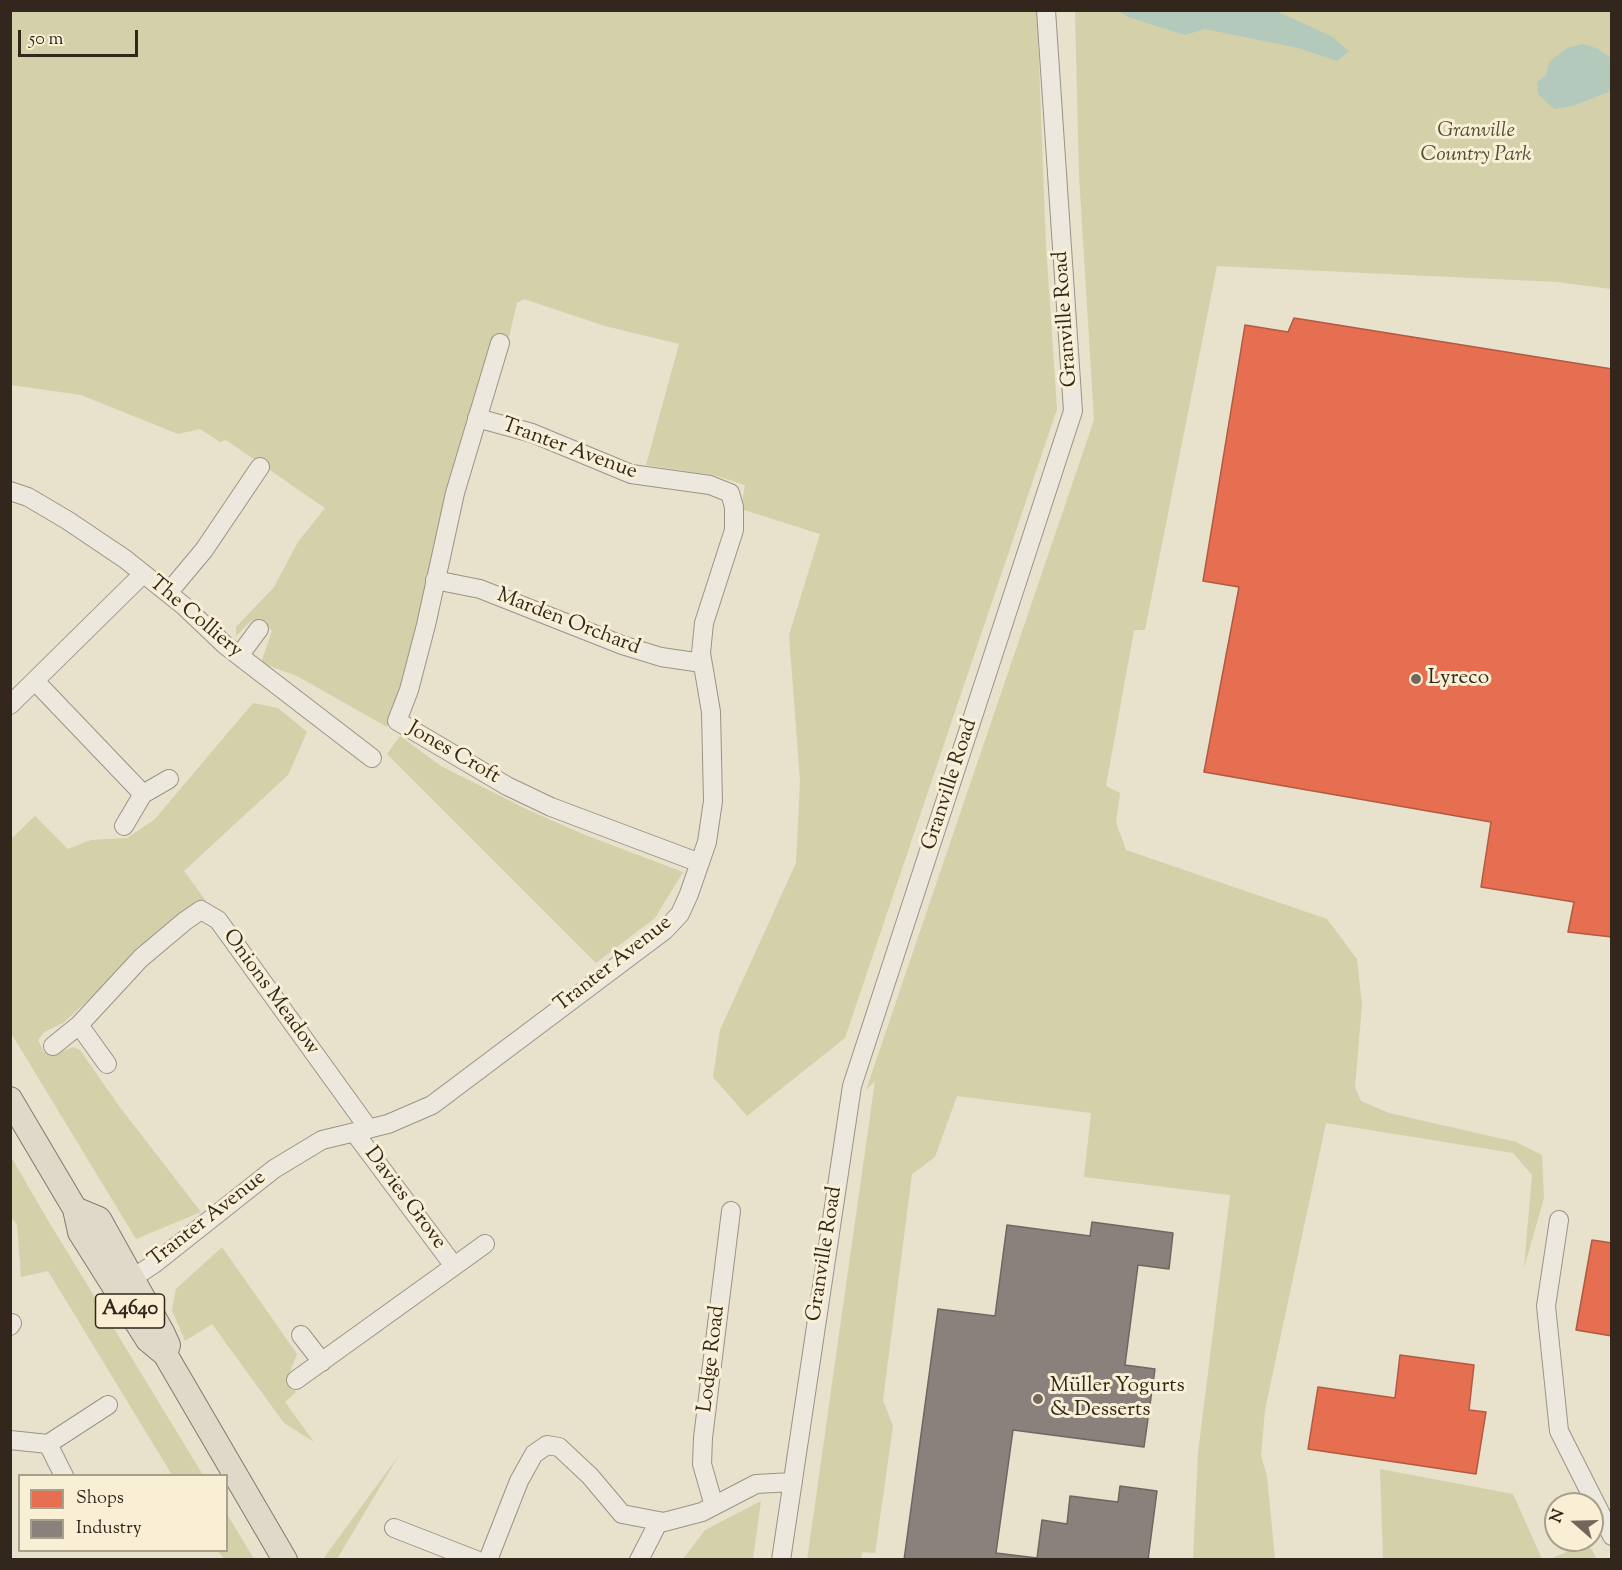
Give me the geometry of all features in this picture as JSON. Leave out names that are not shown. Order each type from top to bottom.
[{"type":"main road","points":[[10,1099],[75,1209],[99,1219],[124,1283]]},
{"type":"main road","name":"A4640","points":[[124,1283],[148,1340],[165,1354],[285,1560]]},
{"type":"street","name":"Granville Road","points":[[781,1560],[852,1086],[1073,411],[1046,10]]},
{"type":"street","name":"Jones Croft","points":[[500,343],[455,494],[409,690],[397,721],[507,786],[551,807],[700,863]]},
{"type":"street","name":"Tranter Avenue","points":[[124,1283],[274,1169],[322,1140],[388,1124],[432,1106],[665,930],[680,914],[707,842],[713,801],[711,712],[702,663],[704,623],[734,530],[734,507],[730,493],[711,485],[631,474],[532,433],[477,418]]},
{"type":"street","points":[[168,593],[204,550],[260,468]]},
{"type":"street","name":"The Colliery","points":[[10,491],[28,497],[67,520],[143,574],[239,656],[372,758]]},
{"type":"street","points":[[10,705],[143,574]]},
{"type":"street","name":"Marden Orchard","points":[[435,580],[480,589],[622,645],[660,657],[702,663]]},
{"type":"street","points":[[239,656],[259,630]]},
{"type":"street","points":[[36,681],[143,795]]},
{"type":"street","points":[[124,826],[143,795],[169,779]]},
{"type":"street","name":"Onions Meadow","points":[[53,1046],[79,1024],[141,958],[201,910],[218,920],[361,1131]]},
{"type":"street","points":[[79,1024],[107,1064]]},
{"type":"street","name":"Davies Grove","points":[[361,1131],[454,1266]]},
{"type":"street","name":"Lodge Road","points":[[714,1506],[702,1464],[703,1438],[731,1211]]},
{"type":"street","points":[[1559,1220],[1545,1306],[1558,1431],[1611,1536]]},
{"type":"street","name":"Davies Grove","points":[[296,1380],[485,1244]]},
{"type":"street","points":[[301,1335],[322,1362]]},
{"type":"street","points":[[10,1440],[48,1444],[108,1405]]},
{"type":"street","points":[[48,1444],[63,1474]]},
{"type":"street","points":[[488,1560],[519,1480],[534,1454],[547,1445],[559,1448],[590,1476],[622,1514],[664,1522],[714,1506],[756,1484],[793,1482]]},
{"type":"street","points":[[639,1560],[659,1521]]},
{"type":"street","points":[[394,1528],[476,1560]]},
{"type":"green space","points":[[10,11],[1037,11],[1046,246],[1057,409],[845,1038],[747,1116],[713,1077],[720,1030],[796,863],[800,780],[789,635],[820,534],[741,509],[745,485],[717,476],[646,465],[679,344],[605,326],[524,299],[517,303],[507,345],[411,665],[387,727],[297,676],[261,663],[272,631],[264,621],[252,620],[236,636],[236,627],[274,587],[298,542],[325,508],[226,440],[220,442],[200,429],[178,434],[81,395],[11,385]]},
{"type":"green space","name":"Granville Country Park","points":[[1075,11],[1611,11],[1611,289],[1557,282],[1217,266],[1145,630],[1134,630],[1106,786],[1120,793],[1116,822],[1126,850],[1327,919],[1357,959],[1362,1005],[1355,1087],[1361,1101],[1389,1113],[1516,1142],[1542,1155],[1544,1198],[1524,1268],[1532,1175],[1513,1153],[1326,1123],[1265,1410],[1261,1456],[1267,1476],[1275,1559],[1193,1559],[1198,1453],[1230,1195],[1084,1177],[1091,1113],[957,1096],[935,1157],[912,1174],[883,1400],[893,1426],[875,1553],[862,1552],[861,1559],[807,1560],[875,1081],[866,1090],[1094,420],[1079,175]]},
{"type":"green space","points":[[253,703],[278,708],[307,732],[288,775],[184,871],[206,901],[164,931],[63,1023],[44,1032],[38,1040],[44,1052],[53,1055],[73,1047],[80,1050],[119,1106],[201,1212],[136,1239],[11,1033],[11,839],[35,816],[68,849],[91,840],[127,838],[154,820]]},
{"type":"green space","points":[[400,736],[441,766],[526,809],[585,835],[683,872],[655,918],[596,963],[387,754]]},
{"type":"green space","points":[[10,1155],[202,1474],[171,1474],[48,1271],[21,1277],[17,1225],[11,1217]]},
{"type":"green space","points":[[222,1247],[297,1354],[287,1379],[296,1392],[285,1402],[314,1442],[284,1423],[212,1324],[185,1341],[172,1310],[176,1289]]},
{"type":"green space","points":[[399,1455],[337,1559],[323,1559]]},
{"type":"green space","points":[[1380,1469],[1513,1494],[1542,1559],[1383,1559]]},
{"type":"green space","points":[[761,1501],[753,1559],[683,1559],[705,1530]]},
{"type":"green space","points":[[228,1516],[254,1559],[224,1559],[219,1552],[228,1552]]},
{"type":"green space","points":[[1567,1552],[1593,1552],[1597,1559],[1550,1559]]},
{"type":"shaded area","points":[[1118,11],[1276,11],[1331,36],[1349,51],[1337,61],[1298,48],[1205,29],[1185,35],[1128,17]]},
{"type":"shaded area","points":[[1583,44],[1598,49],[1611,58],[1611,91],[1572,106],[1554,109],[1538,94],[1537,82],[1546,75],[1549,62],[1567,48]]},
{"type":"building: Shops","name":"Lyreco","points":[[1294,318],[1612,369],[1612,937],[1568,932],[1574,902],[1481,887],[1491,822],[1204,772],[1239,587],[1203,581],[1245,325],[1288,332]]},
{"type":"building: Shops","points":[[1592,1240],[1612,1243],[1612,1336],[1576,1330]]},
{"type":"building: Shops","points":[[1400,1355],[1474,1365],[1469,1410],[1486,1412],[1476,1474],[1308,1449],[1318,1387],[1395,1398]]},
{"type":"building: Industry","name":"Müller Yogurts & Desserts","points":[[1092,1222],[1173,1233],[1169,1269],[1138,1265],[1125,1365],[1155,1369],[1144,1447],[1013,1430],[996,1553],[1037,1558],[1042,1520],[1067,1524],[1070,1496],[1118,1502],[1120,1486],[1157,1491],[1148,1560],[904,1560],[938,1309],[995,1316],[1007,1225],[1090,1236]]},
{"type":"place","name":"Lyreco","points":[[1416,679]]},
{"type":"place","name":"Müller Yogurts & Desserts","points":[[1038,1399]]}]
